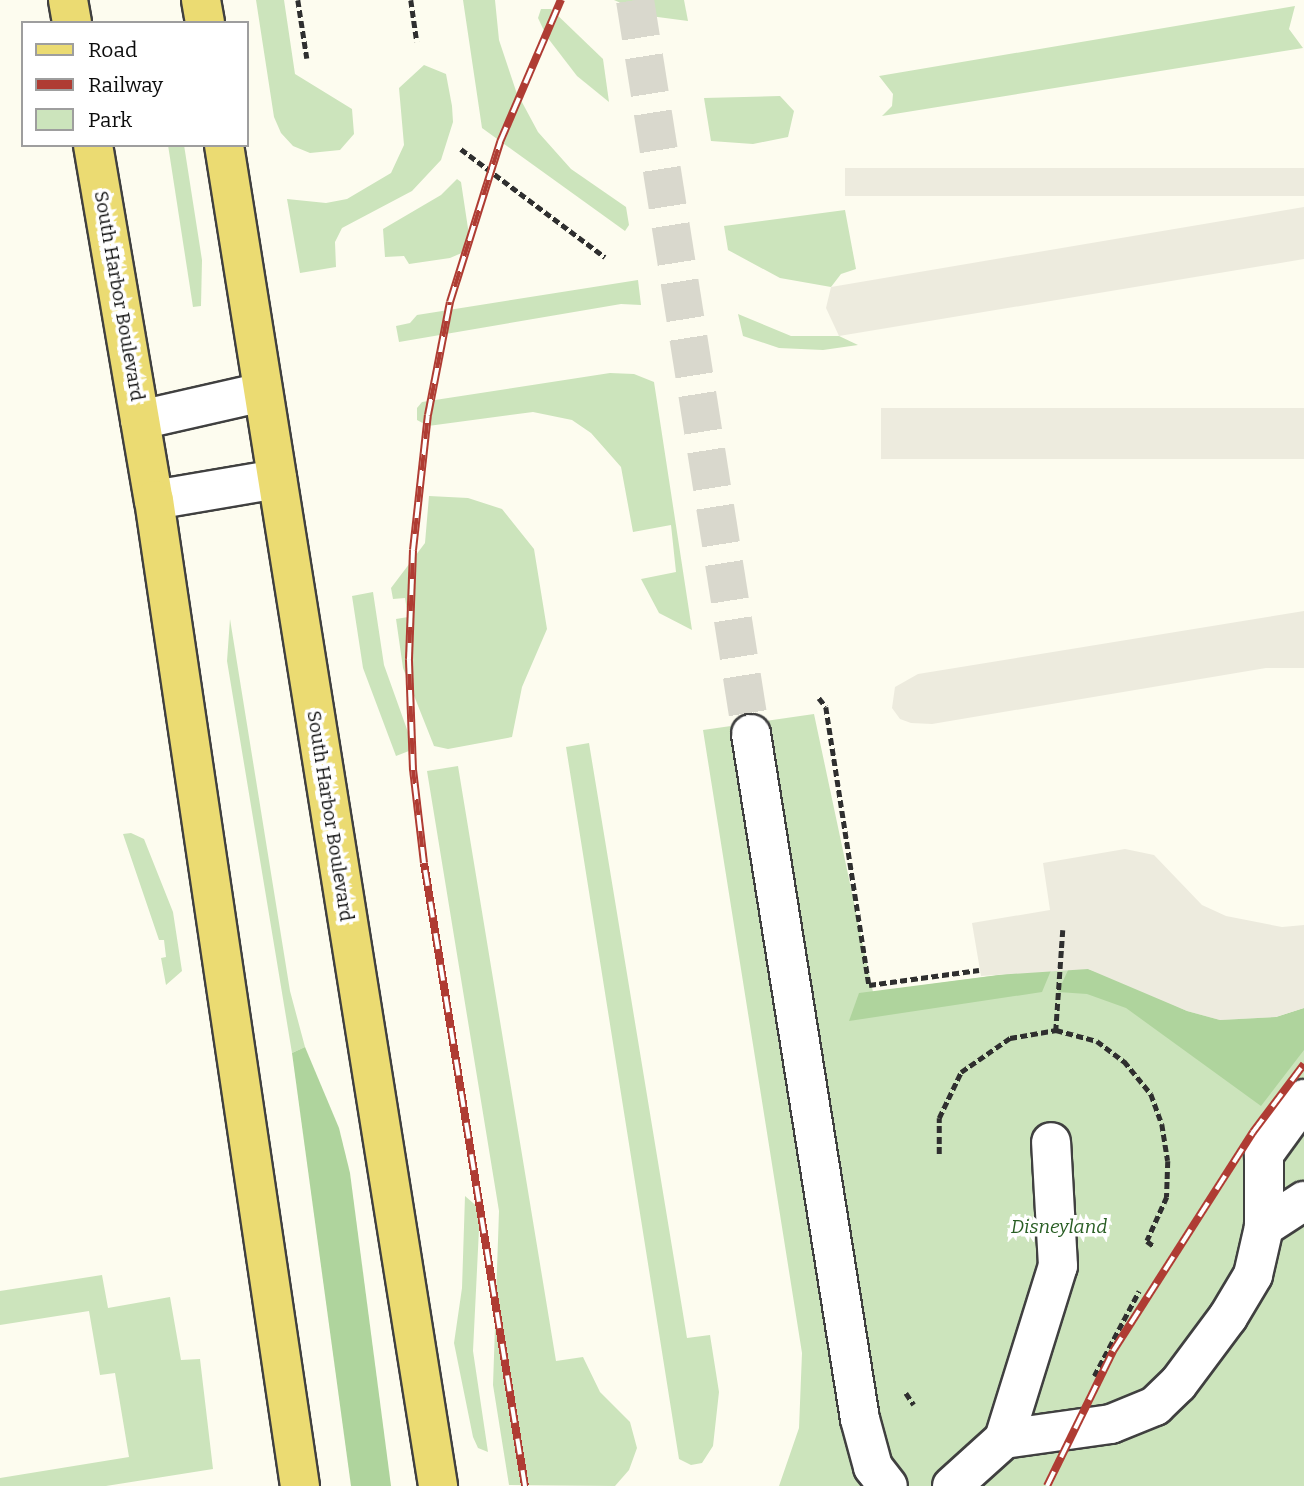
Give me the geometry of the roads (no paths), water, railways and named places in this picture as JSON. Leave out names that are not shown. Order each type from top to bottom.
[{"type":"main road","points":[[68,0],[72,21]]},
{"type":"main road","points":[[201,0],[205,21]]},
{"type":"main road","name":"South Harbor Boulevard","points":[[93,147],[154,500],[300,1486]]},
{"type":"main road","name":"South Harbor Boulevard","points":[[224,147],[439,1484]]},
{"type":"lane","points":[[140,420],[263,393]]},
{"type":"lane","points":[[154,500],[277,479]]},
{"type":"lane","points":[[751,734],[860,1419],[873,1467],[888,1486]]},
{"type":"lane","points":[[1004,1439],[1111,1424],[1154,1406],[1178,1384],[1228,1317],[1253,1275],[1264,1227],[1264,1154],[1304,1099]]},
{"type":"lane","points":[[952,1486],[1004,1439],[1058,1266],[1051,1142]]},
{"type":"lane","points":[[1264,1227],[1304,1201]]},
{"type":"tunnel","points":[[635,0],[751,734]]},
{"type":"railway","points":[[525,1486],[424,863],[413,770],[409,659],[413,550],[428,415],[450,302],[500,142],[561,0]]},
{"type":"railway","points":[[1047,1486],[1113,1351],[1253,1132],[1304,1064]]},
{"type":"park label","name":"Disneyland","points":[[1059,1227]]}]
